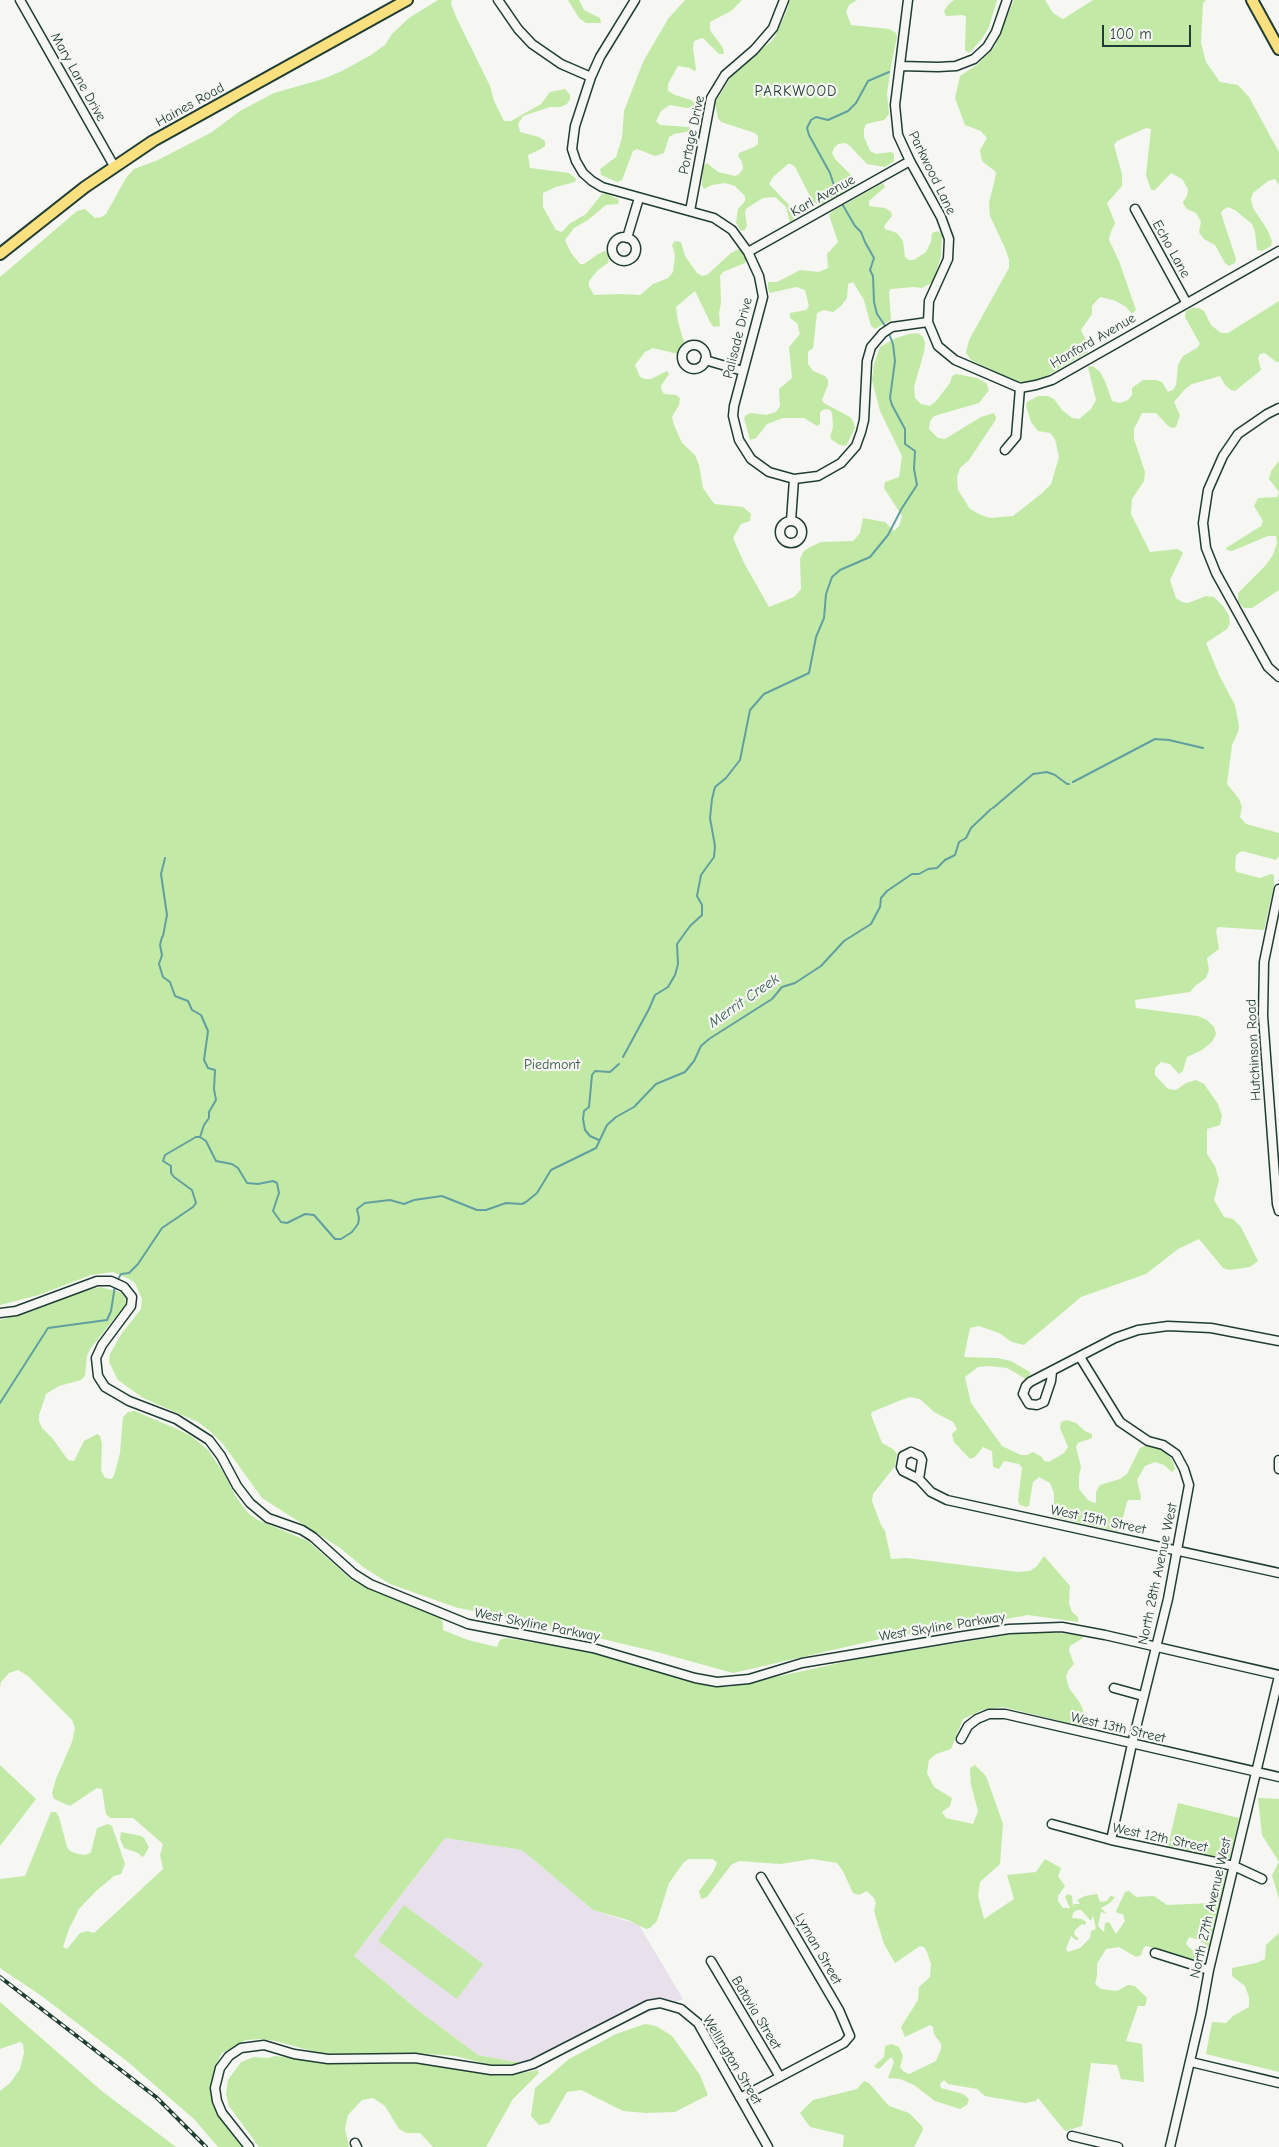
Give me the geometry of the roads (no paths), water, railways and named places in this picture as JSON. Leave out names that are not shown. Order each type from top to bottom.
[{"type":"main road","name":"Haines Road","points":[[0,254],[114,166],[153,141],[407,0]]},
{"type":"main road","points":[[1252,0],[1279,48]]},
{"type":"street","name":"Mary Lane Drive","points":[[20,0],[114,166]]},
{"type":"street","points":[[498,0],[518,29],[539,50],[561,64],[591,77]]},
{"type":"street","name":"Palisade Drive","points":[[635,0],[600,57],[591,77],[575,126],[572,149],[576,161],[583,172],[597,184],[639,198],[690,211],[725,224],[738,236],[748,252],[759,276],[763,298],[733,416],[739,440],[750,459],[778,476],[794,479],[818,476],[841,463],[856,446],[864,420],[866,361],[876,340],[892,328],[928,322]]},
{"type":"street","name":"Portage Drive","points":[[690,211],[711,98],[725,75],[754,50],[773,28],[784,0]]},
{"type":"street","name":"Parkwood Lane","points":[[908,0],[895,106],[898,135],[941,218],[949,239],[948,259],[929,301],[928,322]]},
{"type":"street","points":[[900,66],[956,66],[974,58],[987,47],[996,32],[1007,0]]},
{"type":"street","name":"Karl Avenue","points":[[748,252],[910,161]]},
{"type":"street","points":[[627,238],[639,198]]},
{"type":"street","name":"Echo Lane","points":[[1135,209],[1186,302]]},
{"type":"street","name":"Hanford Avenue","points":[[1020,388],[1052,380],[1279,250]]},
{"type":"street","points":[[928,322],[938,346],[955,360],[1020,388],[1016,437],[1005,450]]},
{"type":"street","points":[[706,360],[743,371]]},
{"type":"street","points":[[1279,408],[1238,434],[1222,456],[1208,490],[1204,523],[1206,548],[1216,574],[1268,667],[1279,677]]},
{"type":"street","points":[[791,521],[794,479]]},
{"type":"street","name":"Hutchinson Road","points":[[1279,889],[1264,962],[1263,1016],[1276,1150],[1277,1204],[1279,1212]]},
{"type":"street","name":"West Skyline Parkway","points":[[0,1313],[16,1311],[90,1282],[111,1281],[122,1285],[130,1293],[131,1306],[102,1345],[96,1358],[98,1376],[105,1387],[129,1401],[176,1419],[209,1440],[221,1456],[237,1486],[250,1502],[268,1518],[302,1530],[313,1537],[354,1574],[370,1584],[468,1624],[593,1648],[695,1678],[718,1682],[749,1680],[802,1663],[1009,1629],[1062,1627],[1156,1646],[1279,1676]]},
{"type":"street","points":[[1052,1372],[1052,1381],[1044,1402],[1037,1405],[1029,1404],[1023,1394],[1026,1386],[1114,1338],[1138,1330],[1168,1326],[1211,1328],[1279,1341]]},
{"type":"street","name":"North 28th Avenue West","points":[[1080,1357],[1120,1422],[1148,1441],[1164,1445],[1176,1454],[1184,1469],[1189,1485],[1178,1550],[1111,1840]]},
{"type":"street","points":[[1279,1460],[1279,1469]]},
{"type":"street","name":"West 15th Street","points":[[919,1479],[931,1492],[946,1500],[1279,1573]]},
{"type":"street","name":"North 27th Avenue West","points":[[1170,2147],[1191,2062],[1209,1970],[1279,1676]]},
{"type":"street","points":[[1114,1688],[1143,1696]]},
{"type":"street","name":"West 13th Street","points":[[961,1739],[972,1722],[983,1716],[1005,1714],[1279,1777]]},
{"type":"street","name":"West 12th Street","points":[[1052,1824],[1111,1840],[1234,1866],[1262,1879]]},
{"type":"street","name":"Lyman Street","points":[[762,1877],[839,2010],[850,2036],[844,2043],[780,2078]]},
{"type":"street","points":[[1154,1953],[1209,1970]]},
{"type":"street","name":"Batavia Street","points":[[711,1961],[780,2078]]},
{"type":"street","name":"Wellington Street","points":[[249,2147],[222,2113],[217,2101],[215,2088],[220,2068],[229,2056],[241,2048],[264,2045],[317,2058],[339,2060],[384,2057],[415,2058],[491,2070],[512,2070],[534,2064],[648,2005],[660,2003],[681,2009],[698,2024],[768,2147]]},
{"type":"street","points":[[1191,2062],[1279,2083]]},
{"type":"street","points":[[740,2098],[780,2078]]},
{"type":"street","points":[[1072,2136],[1118,2147]]},
{"type":"waterway","points":[[838,198],[830,173],[807,128],[811,120],[816,117],[828,120],[848,111],[856,103],[868,81],[889,72]]},
{"type":"waterway","points":[[841,202],[855,226],[861,232],[874,258],[870,270],[873,276],[874,302],[877,314],[886,327]]},
{"type":"waterway","points":[[623,1057],[655,995],[668,987],[675,975],[678,964],[677,944],[690,926],[702,915],[702,905],[697,896],[701,875],[714,857],[715,846],[710,818],[712,799],[715,787],[726,778],[740,760],[750,710],[764,694],[809,673],[816,637],[824,618],[826,594],[832,577],[840,570],[870,557],[888,535],[917,485],[914,469],[915,451],[905,444],[905,429],[890,398],[895,361],[893,344],[888,331]]},
{"type":"waterway","name":"Merrit Creek","points":[[1073,782],[1155,739],[1169,740],[1203,748]]},
{"type":"waterway","name":"Merrit Creek","points":[[993,808],[1033,774],[1047,772],[1069,784]]},
{"type":"waterway","name":"Merrit Creek","points":[[117,1281],[121,1274],[129,1273],[138,1264],[162,1228],[196,1203],[192,1190],[174,1177],[171,1173],[171,1166],[163,1161],[165,1155],[196,1137],[206,1141],[216,1161],[232,1164],[238,1168],[247,1183],[258,1184],[273,1181],[277,1183],[279,1193],[273,1211],[281,1222],[287,1223],[305,1214],[314,1215],[335,1239],[341,1239],[352,1232],[358,1224],[357,1209],[365,1203],[390,1200],[404,1204],[414,1200],[442,1196],[477,1210],[486,1210],[506,1203],[522,1204],[526,1202],[537,1193],[551,1170],[596,1148],[607,1125],[616,1117],[634,1107],[656,1084],[685,1072],[694,1061],[701,1046],[709,1039],[772,999],[782,987],[795,983],[821,966],[844,941],[871,924],[880,907],[881,898],[887,891],[912,874],[919,874],[928,869],[937,868],[945,860],[955,855],[959,842],[966,838],[971,828],[991,809]]},
{"type":"waterway","points":[[163,936],[167,915],[161,874],[165,858]]},
{"type":"waterway","points":[[162,937],[160,945],[162,955],[159,964],[163,977],[170,982],[175,996],[188,1001],[192,1010],[201,1015],[208,1031],[204,1060],[208,1068],[215,1070],[214,1089],[216,1100],[209,1112],[209,1118],[204,1125],[200,1137]]},
{"type":"waterway","points":[[599,1140],[590,1136],[585,1130],[583,1119],[584,1111],[589,1107],[592,1075],[595,1071],[610,1072],[619,1064]]},
{"type":"waterway","name":"Merrit Creek","points":[[0,1403],[48,1328],[107,1320],[111,1311],[115,1286]]},
{"type":"railway","points":[[0,1977],[156,2097],[206,2147]]},
{"type":"district","name":"PARKWOOD","points":[[796,92]]},
{"type":"park label","name":"Piedmont","points":[[552,1065]]}]
